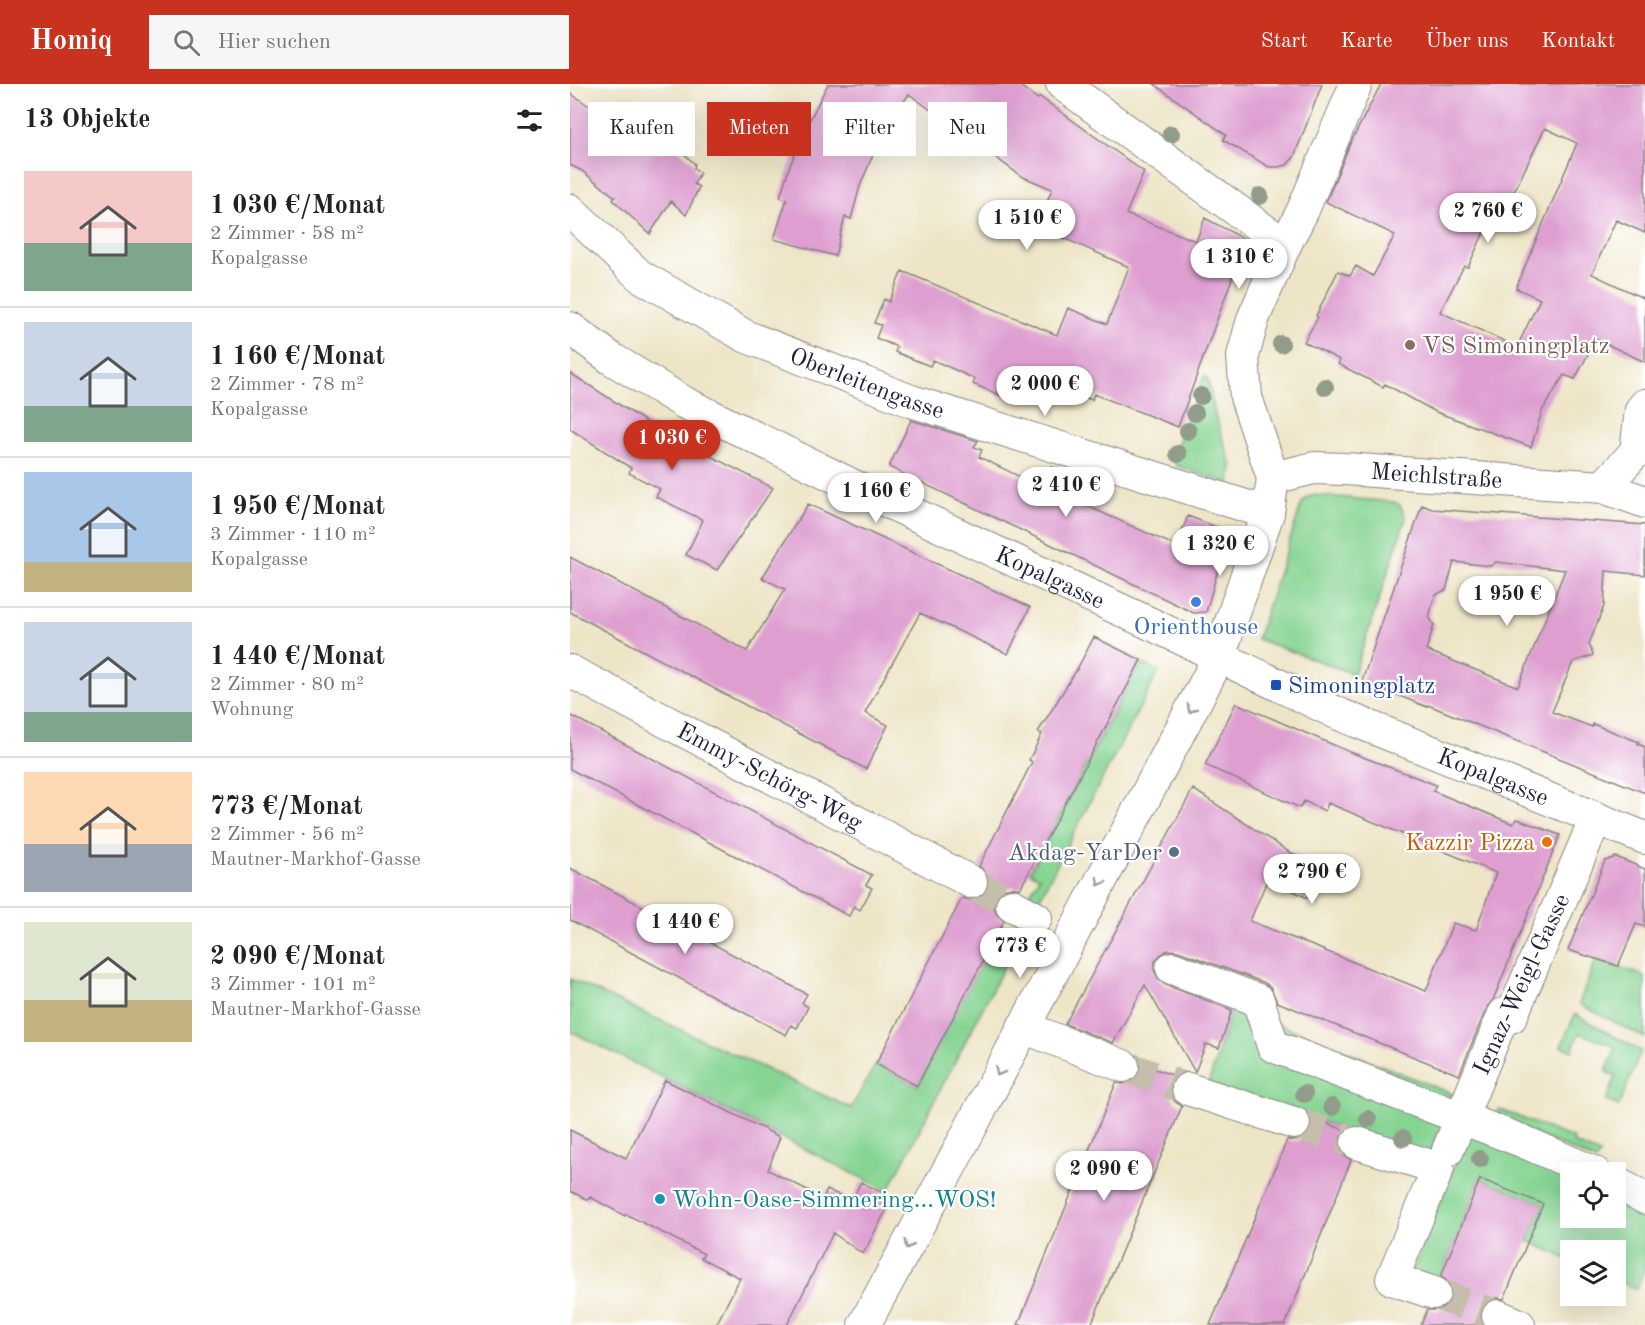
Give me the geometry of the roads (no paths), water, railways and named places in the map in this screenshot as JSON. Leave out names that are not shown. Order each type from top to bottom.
[{"type":"street","points":[[1062,84],[1285,244]]},
{"type":"street","points":[[864,1325],[1219,657],[1268,513],[1272,478],[1246,397],[1243,356],[1253,319],[1285,244],[1303,210],[1356,84]]},
{"type":"street","name":"Oberleitengasse","points":[[570,210],[640,276],[747,337],[911,401],[1268,513]]},
{"type":"street","name":"Kopalgasse","points":[[570,328],[612,359],[685,403],[858,488],[1341,715],[1645,838]]},
{"type":"street","points":[[1642,458],[1641,411],[1645,405]]},
{"type":"street","name":"Meichlstraße","points":[[1603,487],[1642,458]]},
{"type":"street","name":"Meichlstraße","points":[[1272,478],[1314,468],[1603,487],[1645,502]]},
{"type":"street","name":"Emmy-Schörg-Weg","points":[[570,671],[971,882]]},
{"type":"street","name":"Ignaz-Weigl-Gasse","points":[[1434,1293],[1392,1279],[1504,1014],[1511,1017],[1596,818]]},
{"type":"street","points":[[1172,968],[1258,1000],[1274,1046],[1574,1162]]},
{"type":"street","points":[[1023,1027],[1123,1066]]},
{"type":"street","points":[[1188,1089],[1294,1123]]},
{"type":"street","points":[[1357,1143],[1443,1159]]},
{"type":"street","points":[[1626,1188],[1645,1198]]},
{"type":"tunnel","points":[[971,882],[1012,905]]},
{"type":"tunnel","points":[[1123,1066],[1188,1089]]},
{"type":"tunnel","points":[[1294,1123],[1357,1143]]},
{"type":"tunnel","points":[[1434,1293],[1498,1316]]},
{"type":"place","name":"VS Simoningplatz","points":[[1410,345]]},
{"type":"place","name":"Orienthouse","points":[[1196,602]]},
{"type":"place","name":"Simoningplatz","points":[[1276,685]]},
{"type":"place","name":"Kazzir Pizza","points":[[1547,842]]},
{"type":"place","name":"Akdag-YarDer","points":[[1174,852]]},
{"type":"place","name":"Wohn-Oase-Simmering...WOS!","points":[[660,1199]]}]
